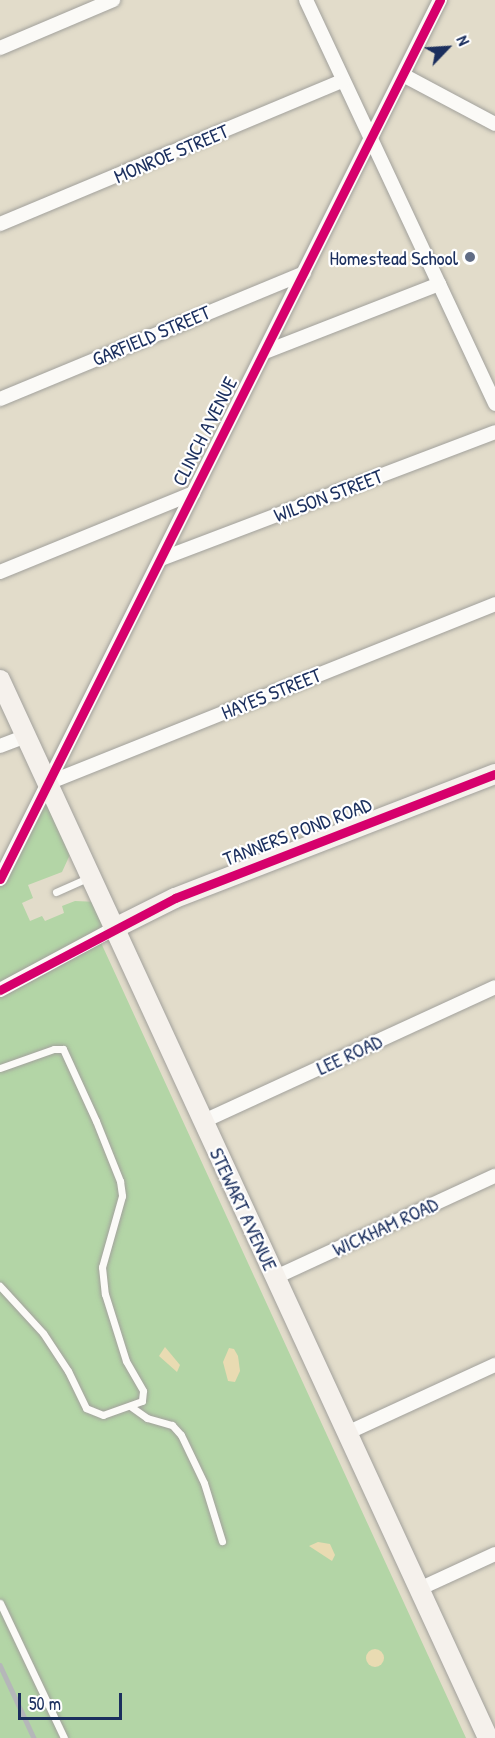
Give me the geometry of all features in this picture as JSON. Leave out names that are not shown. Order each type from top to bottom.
[{"type":"main road","name":"STEWART AVENUE","points":[[0,680],[488,1738]]},
{"type":"main road","name":"TANNERS POND ROAD","points":[[115,928],[175,898],[495,774]]},
{"type":"street","points":[[0,48],[113,0]]},
{"type":"street","points":[[306,0],[495,404]]},
{"type":"street","name":"CLINCH AVENUE","points":[[0,879],[441,0]]},
{"type":"street","points":[[402,75],[495,124]]},
{"type":"street","name":"MONROE STREET","points":[[0,224],[342,81]]},
{"type":"street","name":"GARFIELD STREET","points":[[0,399],[304,273]]},
{"type":"street","points":[[265,352],[439,284]]},
{"type":"street","name":"WILSON STREET","points":[[161,559],[495,432]]},
{"type":"street","points":[[0,572],[194,493]]},
{"type":"street","name":"HAYES STREET","points":[[48,783],[495,604]]},
{"type":"street","points":[[0,746],[26,736]]},
{"type":"street","points":[[0,990],[115,928]]},
{"type":"street","name":"LEE ROAD","points":[[204,1121],[495,987]]},
{"type":"street","name":"WICKHAM ROAD","points":[[276,1277],[495,1176]]},
{"type":"street","points":[[347,1433],[495,1365]]},
{"type":"street","points":[[419,1589],[495,1554]]},
{"type":"lane","points":[[56,892],[91,876]]},
{"type":"lane","points":[[0,1068],[54,1048],[63,1049],[116,1166],[122,1196],[102,1267],[105,1294],[120,1344],[145,1396],[130,1406],[103,1415],[86,1408],[68,1371],[42,1333],[0,1286]]},
{"type":"lane","points":[[130,1406],[147,1418],[172,1425],[181,1436],[204,1483],[222,1541]]},
{"type":"lane","points":[[0,1603],[64,1738]]},
{"type":"green space","points":[[47,792],[73,848],[62,872],[28,885],[33,898],[22,903],[30,921],[42,916],[45,921],[64,913],[62,906],[75,901],[98,902],[109,926],[97,934],[466,1738],[0,1738],[0,886]]},
{"type":"sand","points":[[165,1347],[180,1365],[177,1372],[159,1356]]},
{"type":"sand","points":[[229,1348],[234,1349],[238,1356],[240,1371],[235,1382],[228,1381],[223,1362]]},
{"type":"sand","points":[[318,1542],[330,1544],[335,1555],[332,1561],[309,1546]]},
{"type":"sand","points":[[375,1649],[381,1652],[384,1658],[381,1664],[375,1667],[369,1664],[366,1658],[369,1652]]},
{"type":"railway","points":[[0,1665],[34,1738]]},
{"type":"cycle path","points":[[0,879],[440,0]]},
{"type":"cycle path","points":[[0,990],[175,898],[495,774]]},
{"type":"place","name":"Homestead School","points":[[470,257]]}]
